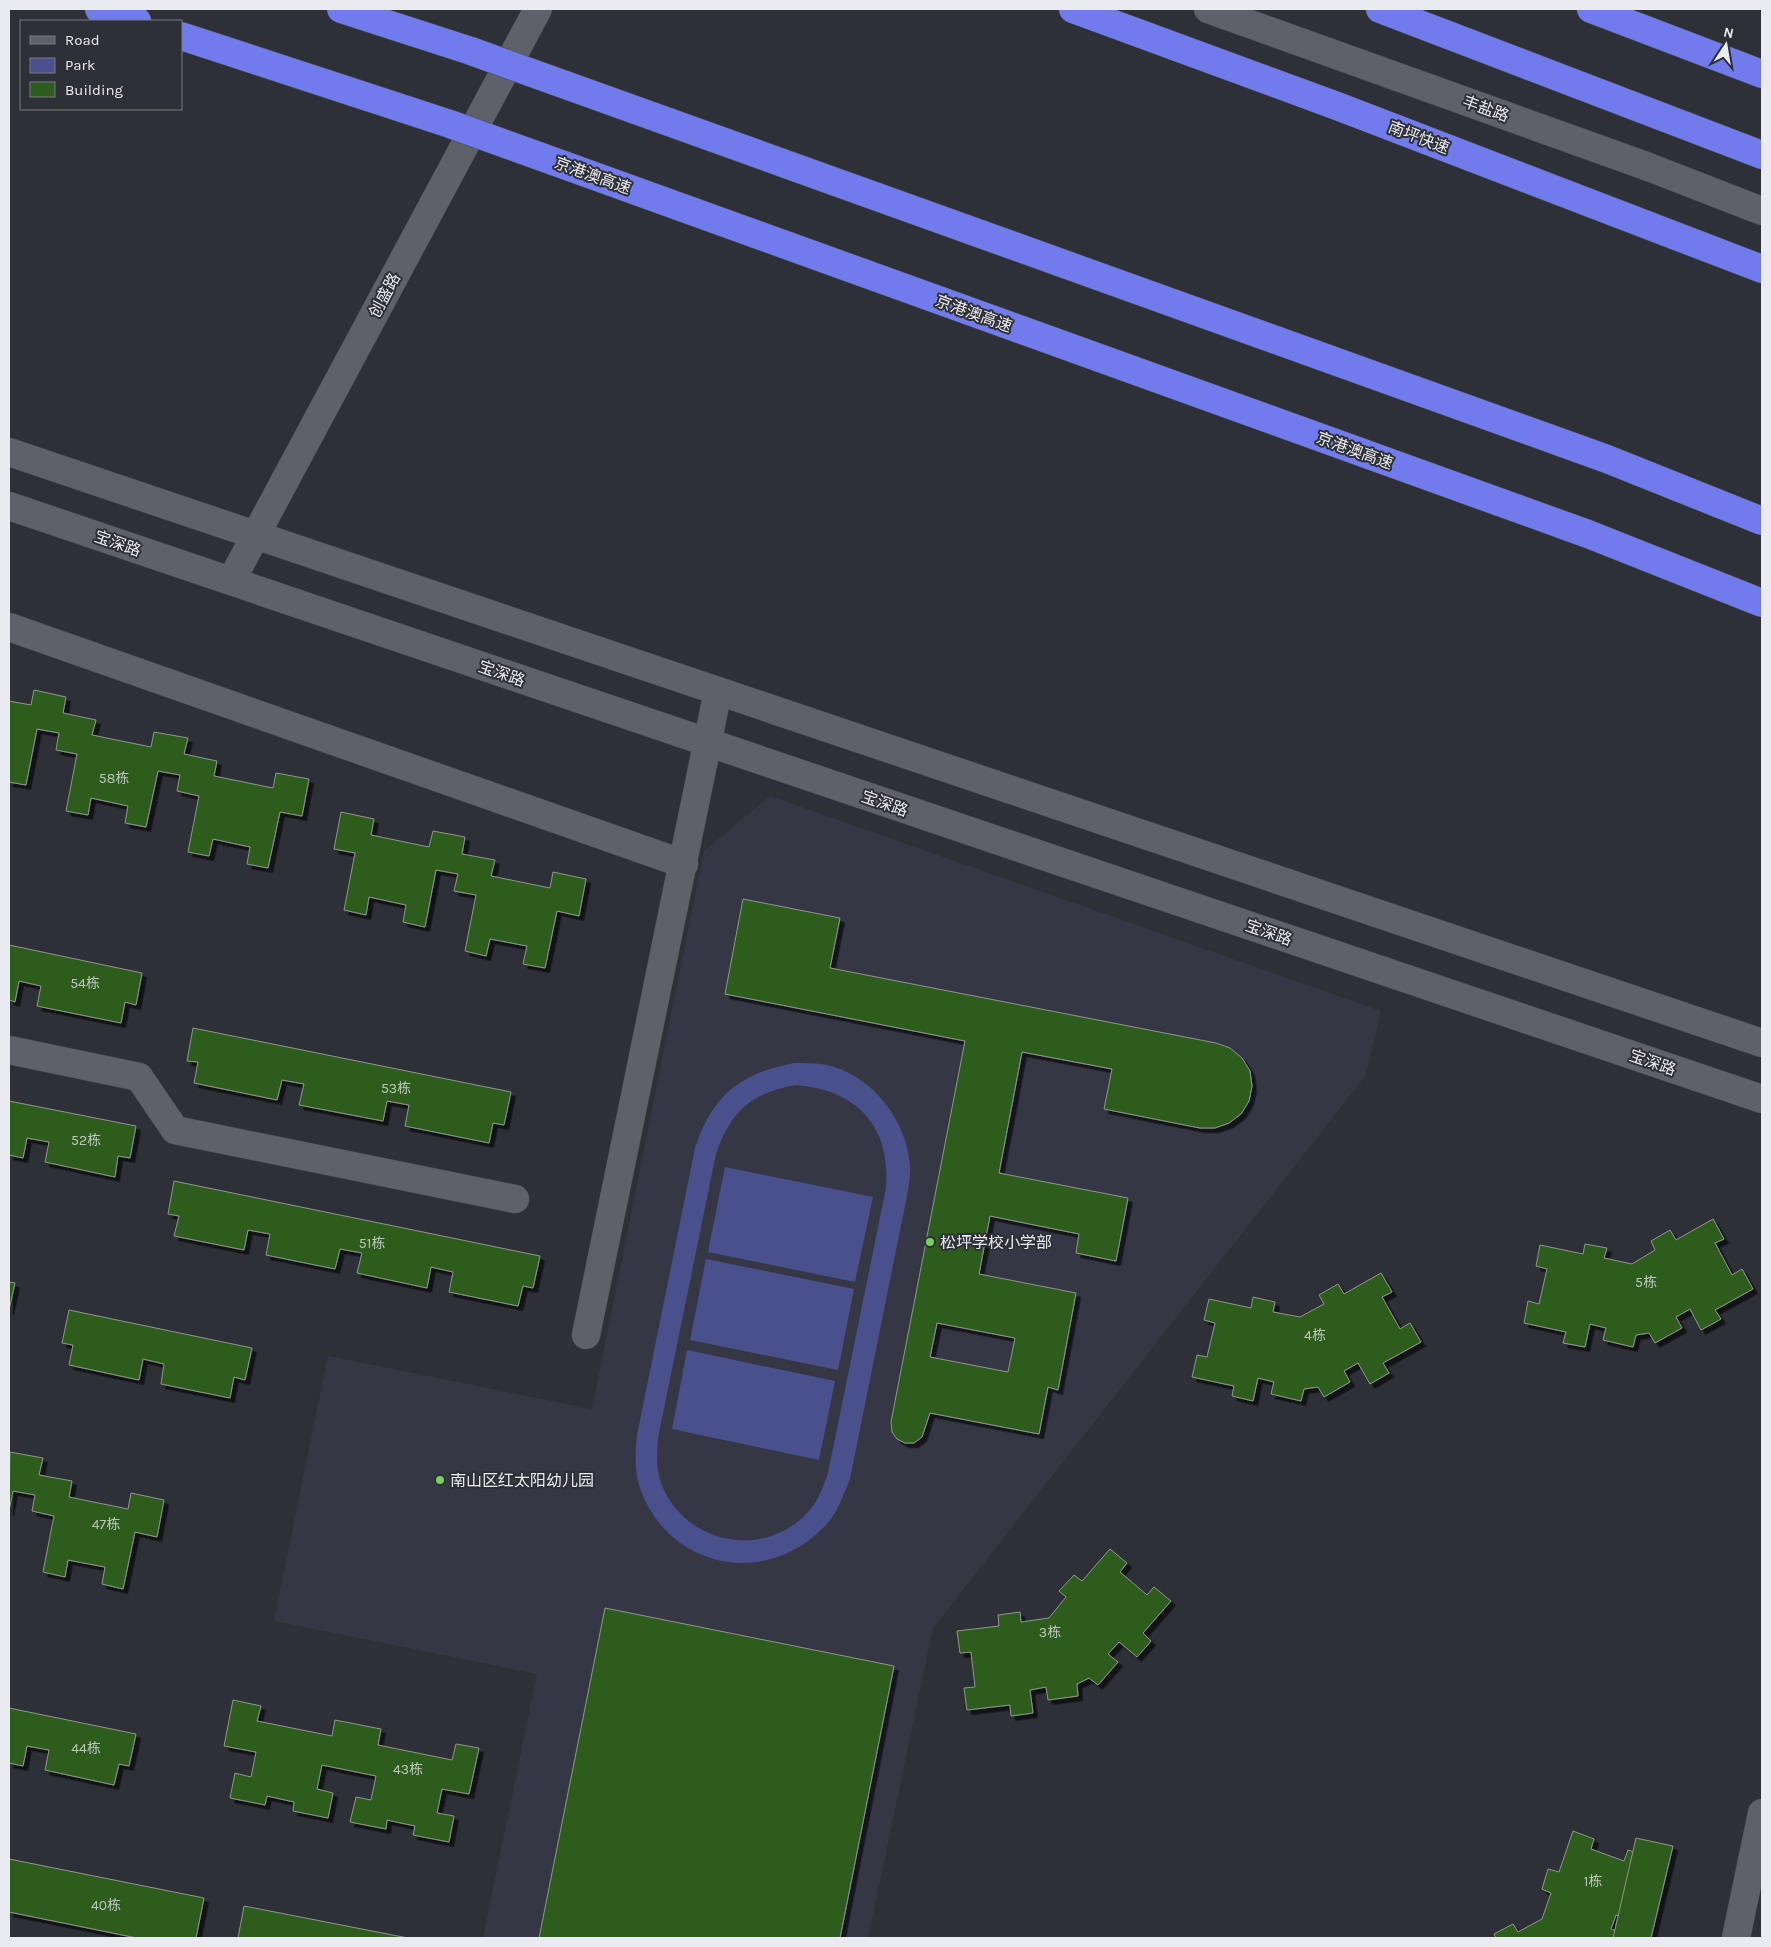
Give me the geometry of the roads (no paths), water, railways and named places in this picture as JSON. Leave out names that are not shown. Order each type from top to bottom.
[{"type":"highway","points":[[99,9],[134,20]]},
{"type":"highway","points":[[341,9],[471,52],[1606,459],[1762,521]]},
{"type":"highway","name":"南坪快速","points":[[1073,9],[1337,106],[1762,269]]},
{"type":"highway","points":[[1380,9],[1762,155]]},
{"type":"highway","points":[[1591,9],[1762,74]]},
{"type":"highway","name":"京港澳高速","points":[[182,36],[479,134],[1588,534],[1762,604]]},
{"type":"street","name":"创盛路","points":[[231,581],[538,9]]},
{"type":"street","name":"丰盐路","points":[[1208,9],[1637,162],[1762,211]]},
{"type":"street","points":[[9,452],[1762,1043]]},
{"type":"street","name":"宝深路","points":[[9,506],[1762,1099]]},
{"type":"street","points":[[9,627],[684,864]]},
{"type":"street","points":[[586,1335],[718,691]]},
{"type":"street","points":[[9,1050],[139,1077],[175,1130],[515,1200]]},
{"type":"street","points":[[1736,1938],[1762,1813]]},
{"type":"place","name":"松坪学校小学部","points":[[930,1242]]},
{"type":"place","name":"南山区红太阳幼儿园","points":[[440,1480]]}]
